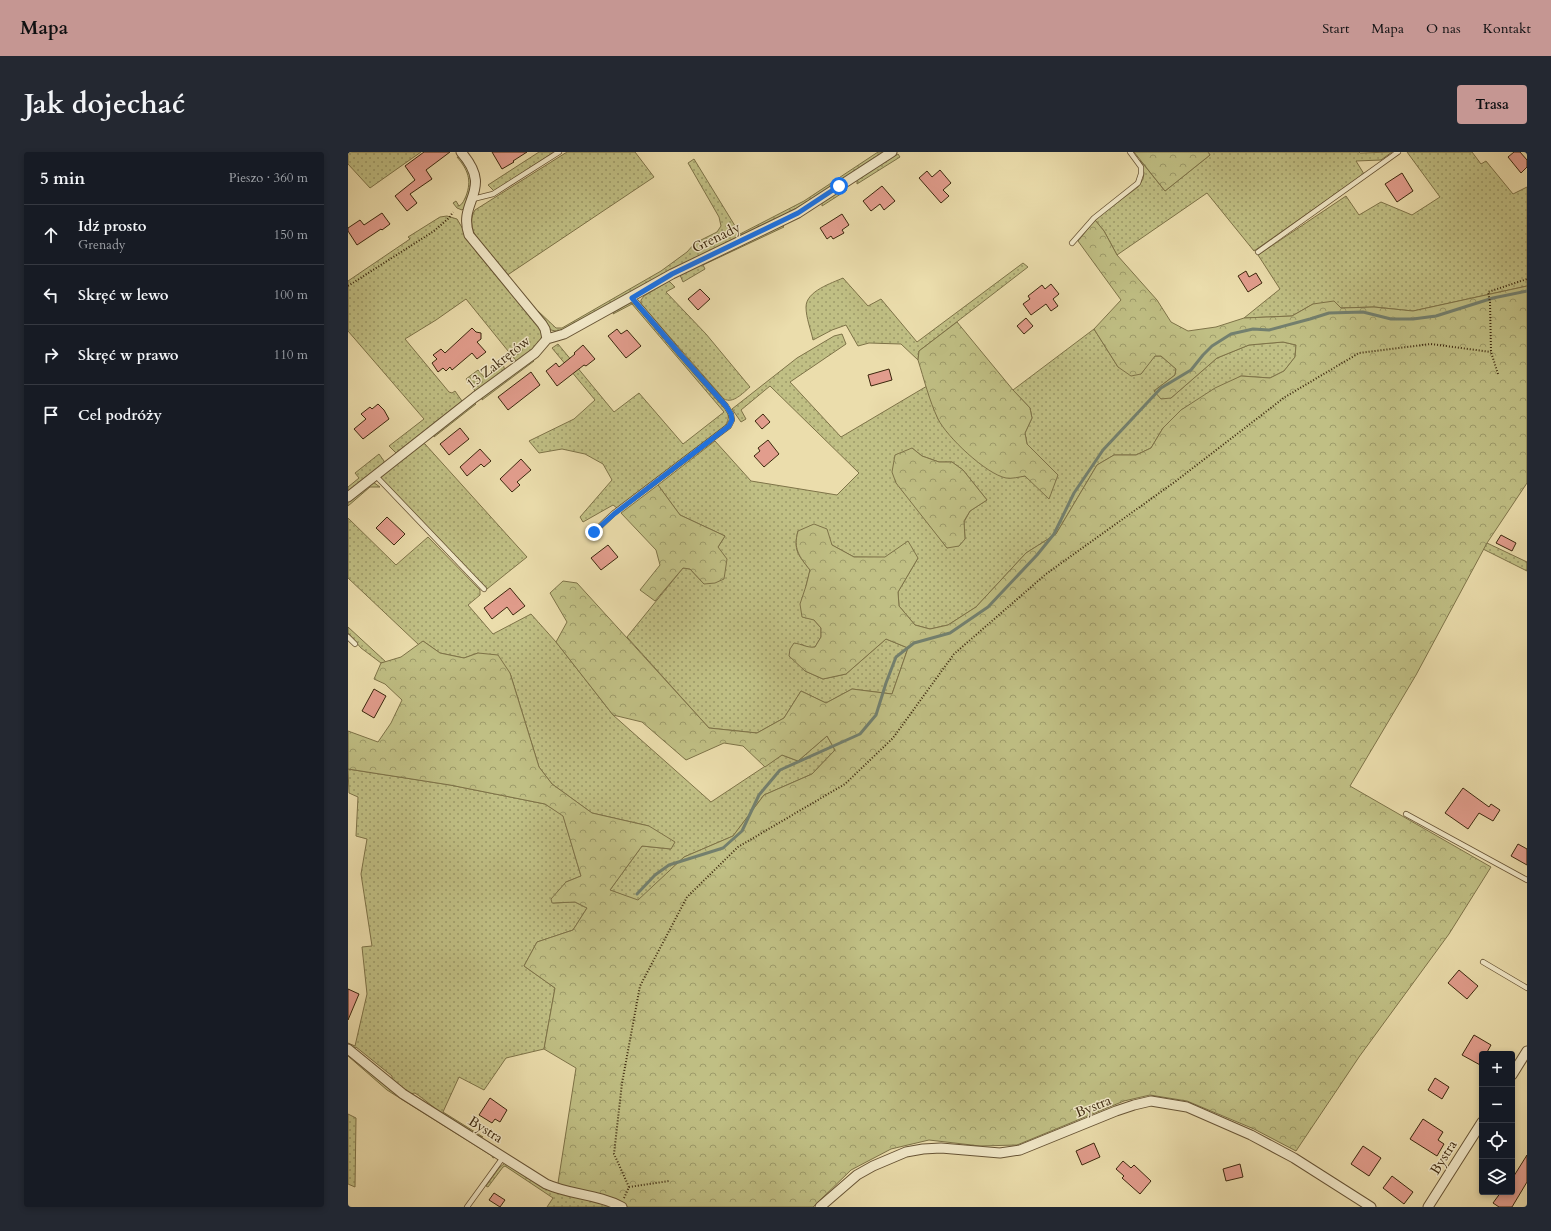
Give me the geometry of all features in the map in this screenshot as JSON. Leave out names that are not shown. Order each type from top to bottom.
[{"type":"street","name":"13 Zakrętów","points":[[348,497],[475,397],[535,353],[547,338],[542,324],[469,235],[466,218],[476,185],[470,164],[461,152]]},
{"type":"street","name":"Grenady","points":[[547,338],[564,334],[632,298],[672,274],[798,213],[892,152]]},
{"type":"street","name":"Bystra","points":[[348,1049],[403,1094],[504,1156],[538,1179],[553,1187],[600,1199],[620,1206]]},
{"type":"street","points":[[1515,1070],[1527,1051]]},
{"type":"street","name":"Bystra","points":[[820,1207],[857,1175],[873,1166],[906,1152],[941,1148],[1000,1153],[1020,1150],[1116,1111],[1151,1101],[1186,1107],[1251,1135],[1294,1158],[1371,1207]]},
{"type":"street","name":"Bystra","points":[[1428,1207],[1481,1123]]},
{"type":"lane","points":[[473,199],[493,194],[559,152]]},
{"type":"lane","points":[[1072,243],[1094,218],[1138,183],[1141,174],[1141,167],[1130,152]]},
{"type":"lane","points":[[1258,252],[1398,152]]},
{"type":"lane","points":[[594,532],[620,509],[729,426],[732,420],[731,414],[726,406],[632,298]]},
{"type":"lane","points":[[375,475],[484,589]]},
{"type":"lane","points":[[348,637],[355,644]]},
{"type":"lane","points":[[1406,814],[1527,880]]},
{"type":"lane","points":[[1483,962],[1527,988]]},
{"type":"lane","points":[[467,1207],[504,1156]]},
{"type":"path","points":[[348,286],[434,231],[449,218],[453,212]]},
{"type":"path","points":[[1498,374],[1491,352],[1490,302],[1488,292],[1527,280]]},
{"type":"path","points":[[620,1206],[629,1187],[614,1154],[622,1083],[640,986],[687,897],[738,847],[845,784],[893,738],[954,654],[1046,574],[1176,481],[1285,396],[1359,353],[1431,344],[1491,352]]},
{"type":"path","points":[[629,1187],[670,1180]]},
{"type":"green space","points":[[348,152],[421,152],[370,188],[348,164]]},
{"type":"green space","points":[[539,152],[554,152],[494,191],[488,185]]},
{"type":"green space","points":[[567,152],[635,152],[654,177],[506,276],[487,254],[475,236],[472,227],[472,218],[475,210]]},
{"type":"green space","points":[[878,152],[885,152],[788,213],[560,332],[551,330],[538,311],[556,328],[562,328],[661,271],[687,252],[695,243],[717,232],[721,226],[719,217],[688,163],[694,159],[740,234],[804,201]]},
{"type":"green space","points":[[1134,152],[1208,152],[1210,155],[1165,191]]},
{"type":"green space","points":[[1208,152],[1392,152],[1381,160],[1356,161],[1364,174],[1254,251],[1207,193],[1117,255],[1104,231],[1095,220],[1138,187],[1143,179],[1144,173],[1140,160],[1165,191],[1210,155]]},
{"type":"green space","points":[[1407,152],[1472,152],[1481,164],[1486,161],[1513,194],[1527,187],[1527,286],[1413,311],[1374,307],[1341,308],[1313,304],[1292,316],[1244,318],[1280,289],[1258,255],[1346,196],[1359,215],[1381,202],[1412,215],[1440,197]]},
{"type":"green space","points":[[898,154],[900,157],[857,184],[857,179]]},
{"type":"green space","points":[[457,157],[460,157],[467,167],[471,180],[468,202],[462,210],[457,208],[453,203],[456,201],[459,206],[462,203],[468,190],[469,180],[464,166]]},
{"type":"green space","points":[[844,188],[847,190],[822,206],[822,202]]},
{"type":"green space","points":[[447,216],[457,219],[477,253],[534,319],[542,334],[540,344],[517,362],[466,299],[405,339],[449,392],[452,393],[455,391],[462,401],[396,453],[389,446],[424,419],[348,331],[348,281],[410,239],[408,237],[440,217]]},
{"type":"green space","points":[[1095,220],[1104,231],[1117,255],[1157,300],[1171,322],[1188,331],[1216,327],[1244,318],[1292,316],[1313,304],[1334,301],[1341,308],[1374,307],[1413,311],[1527,286],[1527,483],[1487,543],[1416,675],[1350,786],[1491,867],[1449,934],[1359,1057],[1296,1151],[1254,1129],[1187,1101],[1150,1095],[1124,1101],[1017,1145],[980,1146],[929,1140],[891,1149],[851,1170],[813,1207],[628,1207],[621,1203],[559,1186],[558,1183],[576,1068],[544,1049],[555,988],[524,966],[537,942],[573,930],[587,908],[575,902],[552,903],[551,899],[566,882],[581,876],[563,816],[545,804],[450,785],[348,769],[348,731],[378,742],[391,723],[402,700],[385,684],[374,679],[381,663],[401,657],[423,641],[440,653],[464,658],[478,653],[498,655],[510,673],[539,767],[552,784],[592,813],[649,826],[675,842],[671,849],[642,846],[610,890],[638,900],[684,857],[733,836],[764,795],[812,774],[835,750],[827,736],[798,761],[782,755],[765,767],[743,746],[724,743],[686,760],[642,722],[613,715],[556,642],[567,622],[550,593],[563,581],[577,583],[709,728],[757,733],[784,718],[801,691],[826,703],[852,689],[892,694],[908,648],[886,639],[846,674],[823,679],[805,671],[789,656],[790,649],[794,643],[815,647],[821,637],[821,628],[814,620],[802,617],[800,604],[810,570],[798,552],[796,543],[798,531],[814,524],[827,529],[832,545],[854,557],[885,557],[908,541],[918,558],[898,592],[899,606],[915,625],[930,629],[948,625],[976,607],[1026,553],[1056,534],[1097,465],[1114,455],[1136,455],[1151,448],[1163,428],[1181,410],[1215,388],[1241,376],[1270,378],[1284,371],[1295,357],[1296,345],[1283,342],[1249,345],[1217,358],[1171,398],[1161,399],[1154,391],[1175,375],[1176,369],[1161,356],[1155,356],[1141,374],[1131,376],[1118,367],[1094,329],[1121,300],[1078,241]]},
{"type":"green space","points":[[782,225],[784,227],[703,265],[705,269],[683,282],[680,275]]},
{"type":"green space","points":[[1023,263],[1028,267],[919,351],[918,360],[901,344],[869,343],[858,346],[846,325],[832,330],[813,340],[807,315],[807,301],[810,296],[820,288],[843,278],[868,306],[881,299],[917,342]]},
{"type":"green space","points":[[669,281],[675,287],[666,292],[706,334],[750,387],[738,397],[731,400],[724,399],[641,304],[641,300],[644,296]]},
{"type":"green space","points":[[630,303],[634,304],[724,407],[728,414],[728,421],[725,426],[617,508],[613,505],[583,522],[580,517],[612,480],[603,464],[585,454],[562,449],[539,453],[529,441],[574,419],[595,400],[552,348],[558,344],[614,412],[639,393],[683,444],[724,412],[632,304],[613,314]]},
{"type":"green space","points":[[957,322],[1013,390],[1030,408],[1032,418],[1025,433],[1027,444],[1058,475],[1049,499],[1025,476],[1006,478],[988,470],[958,445],[938,419],[929,397],[918,360],[919,351]]},
{"type":"green space","points":[[1094,329],[1118,367],[1141,374],[1154,356],[1161,356],[1176,369],[1175,375],[1154,391],[1171,398],[1217,358],[1249,345],[1283,342],[1296,345],[1295,357],[1284,371],[1270,378],[1241,376],[1181,410],[1163,428],[1151,448],[1136,455],[1114,455],[1097,465],[1056,534],[1026,553],[976,607],[948,625],[930,629],[915,625],[899,606],[898,592],[918,558],[854,557],[832,545],[798,531],[796,548],[810,570],[806,586],[814,620],[821,628],[821,637],[815,647],[809,648],[801,644],[805,671],[823,679],[846,674],[886,639],[908,648],[892,694],[852,689],[826,703],[801,691],[784,718],[757,733],[709,728],[627,637],[683,568],[690,569],[704,584],[718,547],[725,536],[680,515],[658,485],[715,441],[751,481],[837,495],[859,473],[770,386],[741,410],[746,419],[741,422],[732,409],[797,358],[834,336],[842,334],[846,344],[790,382],[841,437],[927,386],[938,419],[1008,478],[1058,475],[1027,444],[1025,433],[1032,418],[1030,408],[1013,390]],"holes":[[[912,448],[922,456],[939,462],[952,462],[963,470],[987,500],[970,511],[964,522],[965,539],[947,548],[926,520]]]},
{"type":"green space","points":[[532,359],[534,361],[482,400],[482,397]]},
{"type":"green space","points":[[503,364],[505,371],[477,391],[475,391],[466,379],[478,370],[485,378]]},
{"type":"green space","points":[[473,403],[476,404],[434,437],[434,434]]},
{"type":"green space","points":[[422,443],[425,444],[527,557],[487,589],[381,478],[382,475]]},
{"type":"green space","points":[[912,448],[922,456],[939,462],[952,462],[963,470],[987,500],[970,511],[964,521],[965,539],[959,546],[947,548],[896,483],[892,472],[895,455]]},
{"type":"green space","points":[[379,454],[384,463],[348,491],[348,487],[359,478],[355,473]]},
{"type":"green space","points":[[373,482],[380,487],[370,487],[348,506],[348,502]]},
{"type":"green space","points":[[658,485],[680,515],[725,536],[718,547],[727,559],[724,579],[715,583],[704,584],[690,569],[683,568],[655,601],[640,590],[660,565],[656,550],[621,513]]},
{"type":"green space","points":[[348,518],[396,565],[428,537],[480,590],[480,595],[468,605],[493,634],[531,614],[556,642],[613,715],[711,802],[782,755],[798,761],[827,736],[835,750],[812,774],[764,795],[733,836],[684,857],[638,901],[610,890],[642,846],[671,849],[649,826],[592,813],[552,784],[539,767],[510,673],[478,653],[464,658],[440,653],[423,641],[419,645],[348,578]]},
{"type":"green space","points":[[1487,543],[1527,562],[1527,571],[1483,549]]},
{"type":"green space","points":[[348,627],[386,662],[381,663],[361,648],[348,633]]},
{"type":"green space","points":[[348,769],[450,785],[545,804],[563,815],[581,876],[566,882],[553,903],[575,902],[587,908],[573,930],[537,942],[524,966],[555,988],[544,1049],[506,1058],[484,1090],[459,1077],[443,1112],[483,1137],[466,1130],[415,1093],[410,1094],[392,1082],[392,1076],[356,1047],[354,1048],[348,1045],[348,1043],[355,1046],[367,994],[362,947],[372,946],[361,874],[367,839],[356,836],[358,797],[349,793]]},
{"type":"green space","points":[[348,1054],[495,1157],[493,1158],[387,1090],[348,1056]]},
{"type":"green space","points":[[348,1114],[356,1118],[355,1187],[348,1184]]},
{"type":"green space","points":[[505,1163],[586,1198],[615,1207],[547,1207],[553,1198],[505,1166],[488,1187],[486,1186],[499,1168]]},
{"type":"building","points":[[424,152],[450,152],[426,170],[432,179],[410,194],[417,203],[407,211],[395,196],[415,180],[405,166]]},
{"type":"building","points":[[492,152],[527,152],[502,169]]},
{"type":"building","points":[[1514,152],[1520,152],[1527,160],[1527,167],[1521,173],[1508,157]]},
{"type":"building","points":[[940,170],[951,183],[943,190],[949,196],[941,203],[919,178],[927,171],[932,177]]},
{"type":"building","points":[[1402,173],[1413,191],[1397,202],[1385,184]]},
{"type":"building","points":[[882,186],[895,201],[884,210],[880,204],[871,211],[863,201]]},
{"type":"building","points":[[382,213],[390,224],[357,245],[348,231],[348,228],[360,220],[364,225]]},
{"type":"building","points":[[842,214],[849,225],[842,230],[844,233],[833,239],[831,236],[827,239],[820,228]]},
{"type":"building","points":[[1246,271],[1249,277],[1256,273],[1262,283],[1248,292],[1238,276]]},
{"type":"building","points":[[1051,284],[1059,294],[1053,299],[1058,306],[1051,311],[1046,304],[1031,315],[1023,304],[1030,299],[1028,296],[1042,285],[1045,289]]},
{"type":"building","points":[[700,289],[710,299],[698,310],[688,299]]},
{"type":"building","points":[[1026,318],[1033,326],[1024,334],[1017,326]]},
{"type":"building","points":[[472,328],[476,332],[481,333],[481,339],[477,342],[486,352],[477,359],[472,353],[452,370],[450,367],[446,371],[443,368],[438,372],[432,363],[437,359],[433,355],[441,349],[445,353]]},
{"type":"building","points":[[617,329],[621,334],[627,330],[641,346],[626,358],[608,336]]},
{"type":"building","points":[[583,345],[595,359],[586,366],[584,365],[557,386],[546,371],[556,363],[559,367],[575,354],[574,353]]},
{"type":"building","points":[[889,369],[892,380],[871,386],[868,375]]},
{"type":"building","points":[[531,372],[540,385],[508,410],[498,397]]},
{"type":"building","points":[[378,404],[384,410],[389,419],[363,439],[354,429],[366,419],[361,414],[370,407],[372,409]]},
{"type":"building","points":[[763,414],[770,422],[762,429],[755,421]]},
{"type":"building","points":[[460,428],[469,439],[449,455],[440,444]]},
{"type":"building","points":[[768,440],[779,454],[764,467],[754,456],[760,451],[758,448]]},
{"type":"building","points":[[480,449],[491,461],[484,467],[481,464],[467,476],[460,467]]},
{"type":"building","points":[[521,459],[531,470],[517,482],[520,485],[512,492],[500,479]]},
{"type":"building","points":[[387,517],[405,534],[394,545],[376,528]]},
{"type":"building","points":[[1501,535],[1516,543],[1512,551],[1496,543]]},
{"type":"building","points":[[608,545],[618,557],[601,570],[591,558]]},
{"type":"building","points":[[510,588],[525,606],[513,615],[507,607],[492,619],[484,608]]},
{"type":"building","points":[[374,689],[386,696],[374,718],[362,711]]},
{"type":"building","points":[[1463,788],[1489,807],[1491,804],[1500,810],[1493,821],[1479,813],[1468,829],[1445,813]]},
{"type":"building","points":[[1518,844],[1527,849],[1527,865],[1511,856]]},
{"type":"building","points":[[1459,970],[1478,986],[1467,999],[1448,983]]},
{"type":"building","points":[[348,989],[359,994],[348,1020]]},
{"type":"building","points":[[1474,1035],[1491,1045],[1488,1051],[1479,1051],[1479,1064],[1462,1055]]},
{"type":"building","points":[[1435,1078],[1449,1087],[1442,1099],[1428,1090]]},
{"type":"building","points":[[490,1098],[507,1110],[500,1122],[495,1119],[492,1123],[479,1115]]},
{"type":"building","points":[[1423,1119],[1443,1132],[1438,1140],[1444,1144],[1437,1156],[1410,1139]]},
{"type":"building","points":[[1094,1143],[1100,1157],[1082,1165],[1076,1151]]},
{"type":"building","points":[[1363,1146],[1381,1158],[1369,1176],[1351,1164]]},
{"type":"building","points":[[1527,1155],[1527,1182],[1512,1207],[1499,1207],[1493,1203],[1499,1195],[1515,1195],[1515,1174]]},
{"type":"building","points":[[1123,1161],[1131,1168],[1134,1165],[1151,1181],[1140,1194],[1122,1178],[1124,1176],[1116,1169]]},
{"type":"building","points":[[1240,1164],[1243,1177],[1226,1181],[1223,1169]]},
{"type":"building","points":[[1392,1176],[1413,1192],[1404,1204],[1383,1188]]},
{"type":"building","points":[[494,1193],[505,1200],[500,1207],[489,1200]]},
{"type":"waterway","points":[[637,894],[655,875],[669,865],[723,848],[742,831],[759,795],[780,770],[860,734],[876,715],[896,657],[914,643],[950,633],[988,607],[1037,555],[1054,534],[1074,493],[1103,450],[1161,388],[1191,370],[1212,346],[1231,334],[1253,329],[1269,330],[1329,313],[1363,312],[1391,319],[1413,319],[1436,316],[1493,298],[1527,291]]},
{"type":"route","points":[[594,532],[652,484],[729,426],[732,420],[731,414],[726,406],[632,298],[672,274],[798,213],[839,186]]}]
